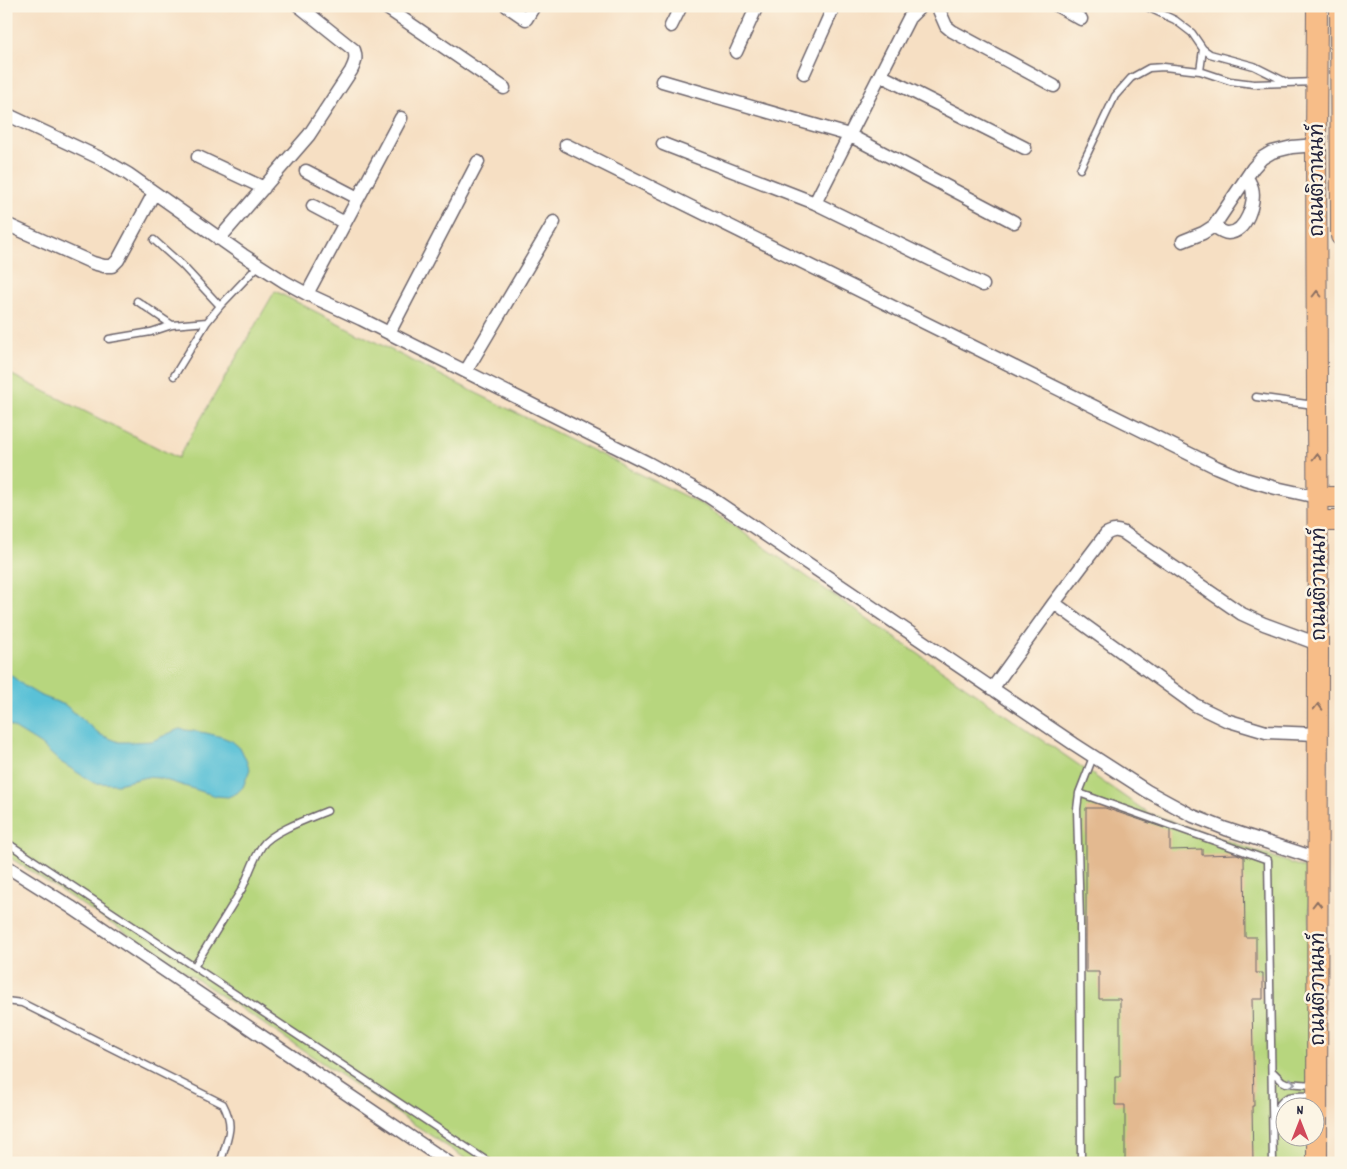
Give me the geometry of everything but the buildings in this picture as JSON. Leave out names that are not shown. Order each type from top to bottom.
[{"type":"main road","name":"ถนนติวานนท์","points":[[1317,6],[1317,1163]]},
{"type":"main road","name":"ถนนติวานนท์","points":[[1340,6],[1341,236]]},
{"type":"main road","points":[[1317,497],[1341,497]]},
{"type":"main road","points":[[1318,521],[1341,521]]},
{"type":"street","points":[[219,238],[309,135],[355,63],[356,56],[354,50],[299,6]]},
{"type":"street","points":[[384,6],[504,88]]},
{"type":"street","points":[[507,6],[526,19],[534,6]]},
{"type":"street","points":[[671,26],[680,6]]},
{"type":"street","points":[[736,52],[757,6]]},
{"type":"street","points":[[804,73],[834,6]]},
{"type":"street","points":[[815,203],[909,18],[921,6]]},
{"type":"street","points":[[926,6],[932,10],[943,8],[946,26],[952,31],[1054,86]]},
{"type":"street","points":[[1058,6],[1081,19]]},
{"type":"street","points":[[880,75],[1025,148]]},
{"type":"street","points":[[662,80],[849,135],[1014,222]]},
{"type":"street","points":[[6,114],[104,160],[128,174],[154,194],[259,265],[307,294],[361,318],[389,334],[648,463],[708,496],[1093,757],[1147,791],[1194,816],[1260,841],[1318,859]]},
{"type":"street","points":[[307,294],[402,118]]},
{"type":"street","points":[[663,144],[815,203],[983,285]]},
{"type":"street","points":[[566,145],[1216,467],[1245,479],[1317,497]]},
{"type":"street","points":[[1183,241],[1203,233],[1214,226],[1253,168],[1262,158],[1272,152],[1292,147],[1316,145]]},
{"type":"street","points":[[198,157],[264,188]]},
{"type":"street","points":[[389,334],[478,162]]},
{"type":"street","points":[[306,171],[358,198]]},
{"type":"street","points":[[1214,226],[1222,232],[1230,233],[1239,229],[1247,220],[1250,212],[1252,188],[1247,177]]},
{"type":"street","points":[[6,224],[93,263],[112,266],[118,260],[154,194]]},
{"type":"street","points":[[312,206],[345,223]]},
{"type":"street","points":[[466,371],[554,222]]},
{"type":"street","points":[[992,689],[1106,534],[1112,531],[1124,533],[1242,614],[1318,644]]},
{"type":"street","points":[[1054,603],[1195,705],[1226,720],[1266,732],[1317,734]]},
{"type":"street","points":[[6,866],[72,907],[449,1163]]},
{"type":"lane","points":[[1145,6],[1175,20],[1192,33],[1203,49],[1210,54],[1254,66],[1288,83]]},
{"type":"lane","points":[[1200,71],[1203,49]]},
{"type":"lane","points":[[1080,169],[1115,96],[1131,78],[1149,68],[1164,67],[1200,71],[1230,80],[1254,84],[1316,82]]},
{"type":"lane","points":[[154,240],[182,265],[220,306]]},
{"type":"lane","points":[[174,376],[207,322],[259,265]]},
{"type":"lane","points":[[137,301],[172,325]]},
{"type":"lane","points":[[109,339],[151,332],[172,325],[207,322]]},
{"type":"lane","points":[[1256,397],[1317,406]]},
{"type":"lane","points":[[1080,1163],[1080,921],[1077,810],[1078,793],[1083,785],[1093,757]]},
{"type":"lane","points":[[1078,793],[1268,860],[1273,1163]]},
{"type":"lane","points":[[194,967],[242,889],[263,844],[282,831],[326,811]]},
{"type":"lane","points":[[6,842],[490,1163]]},
{"type":"lane","points":[[6,1002],[22,1003],[223,1104],[230,1126],[219,1163]]},
{"type":"lane","points":[[1272,1071],[1286,1083],[1317,1091]]},
{"type":"lane","points":[[1272,1119],[1285,1098],[1317,1091]]},
{"type":"green space","points":[[275,291],[705,506],[1148,813],[1310,870],[1309,1096],[1274,1096],[1274,1146],[1309,1146],[1309,1163],[472,1163],[201,982],[6,855],[6,372],[178,458]]},
{"type":"water","points":[[6,671],[24,686],[39,695],[65,705],[101,735],[119,742],[152,741],[179,729],[206,733],[232,741],[241,749],[250,769],[243,787],[237,793],[228,797],[216,796],[159,778],[146,777],[118,784],[94,783],[59,761],[40,744],[6,723]]}]
